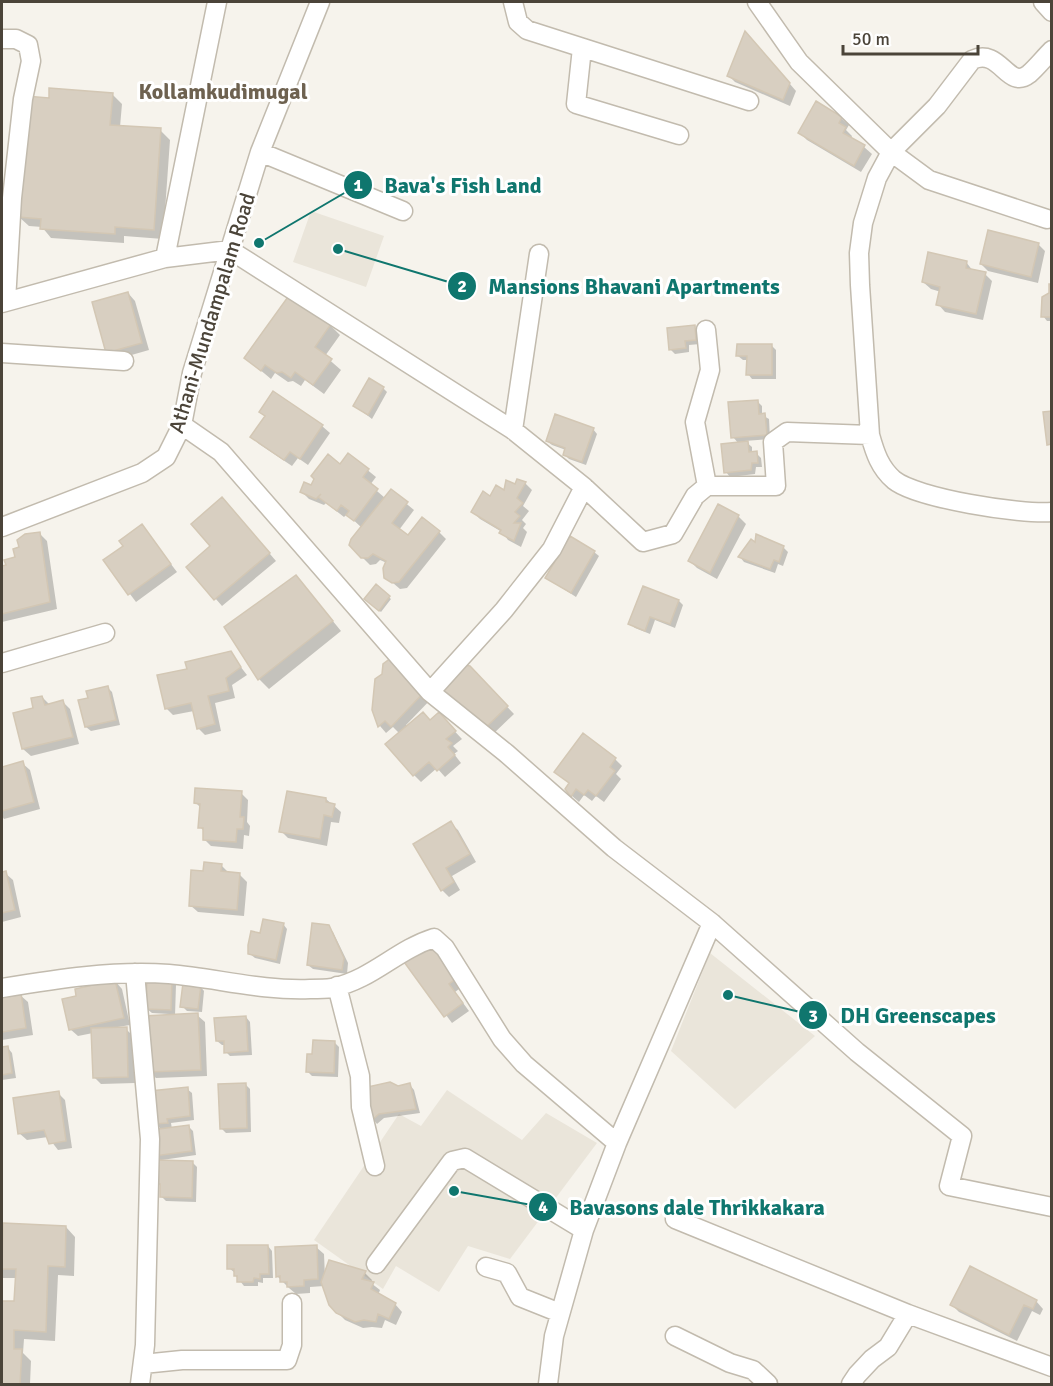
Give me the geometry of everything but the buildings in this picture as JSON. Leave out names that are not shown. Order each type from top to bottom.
[{"type":"street","points":[[165,258],[217,2]]},
{"type":"street","name":"Athani-Mundampalam Road","points":[[2,527],[142,473],[166,457],[182,426],[192,373],[260,152],[320,2]]},
{"type":"street","points":[[513,2],[518,22],[527,30],[748,101]]},
{"type":"street","points":[[757,2],[799,62],[891,152],[929,180],[1047,219]]},
{"type":"street","points":[[1043,2],[1052,12]]},
{"type":"street","points":[[2,39],[16,39],[28,45],[31,61],[23,99],[4,302],[165,258],[230,250],[513,430],[584,487],[643,542],[673,534],[695,496],[707,486],[776,486],[773,442],[787,432],[870,435]]},
{"type":"street","points":[[582,48],[576,104],[679,135]]},
{"type":"street","points":[[1052,50],[1028,75],[1020,78],[1013,77],[990,57],[981,56],[972,60],[937,106],[891,152],[877,178],[870,200],[863,223],[859,253],[870,435],[883,469],[905,488],[991,508],[1039,513],[1052,512]]},
{"type":"street","points":[[260,152],[403,211]]},
{"type":"street","points":[[513,430],[539,254]]},
{"type":"street","points":[[706,330],[710,370],[695,422],[707,486]]},
{"type":"street","points":[[2,353],[124,361]]},
{"type":"street","points":[[182,426],[221,452],[430,692],[507,753],[614,848],[712,923],[857,1052],[962,1136],[949,1186],[1052,1207]]},
{"type":"street","points":[[430,692],[504,610],[552,549],[584,487]]},
{"type":"street","points":[[2,663],[105,633]]},
{"type":"street","points":[[548,1384],[554,1336],[584,1230],[617,1143],[712,923]]},
{"type":"street","points":[[2,988],[63,978],[135,973],[170,974],[283,990],[332,988],[366,977],[417,943],[434,938],[445,948],[502,1039],[524,1064],[617,1143]]},
{"type":"street","points":[[135,973],[150,1140],[145,1346],[141,1384]]},
{"type":"street","points":[[337,986],[360,1076],[361,1107],[375,1166]]},
{"type":"street","points":[[376,1264],[452,1161],[465,1158],[584,1230]]},
{"type":"street","points":[[675,1219],[908,1314],[1052,1367]]},
{"type":"street","points":[[486,1267],[507,1273],[520,1297],[560,1313]]},
{"type":"street","points":[[143,1364],[182,1360],[286,1360],[292,1345],[292,1303]]},
{"type":"street","points":[[851,1384],[872,1359],[888,1347],[908,1314]]},
{"type":"street","points":[[675,1336],[730,1363],[753,1370],[768,1384]]},
{"type":"shaded area","points":[[311,211],[384,236],[366,287],[293,262]]},
{"type":"shaded area","points":[[710,953],[815,1036],[735,1109],[671,1051]]},
{"type":"shaded area","points":[[447,1090],[522,1140],[546,1113],[597,1143],[510,1259],[468,1246],[439,1292],[396,1266],[383,1289],[314,1240],[399,1114],[421,1126]]},
{"type":"place","name":"Bava's Fish Land","points":[[259,243]]},
{"type":"place","name":"Mansions Bhavani Apartments","points":[[338,249]]},
{"type":"place","name":"DH Greenscapes","points":[[728,995]]},
{"type":"place","name":"Bavasons dale Thrikkakara","points":[[454,1191]]},
{"type":"district","name":"Kollamkudimugal","points":[[223,91]]}]
